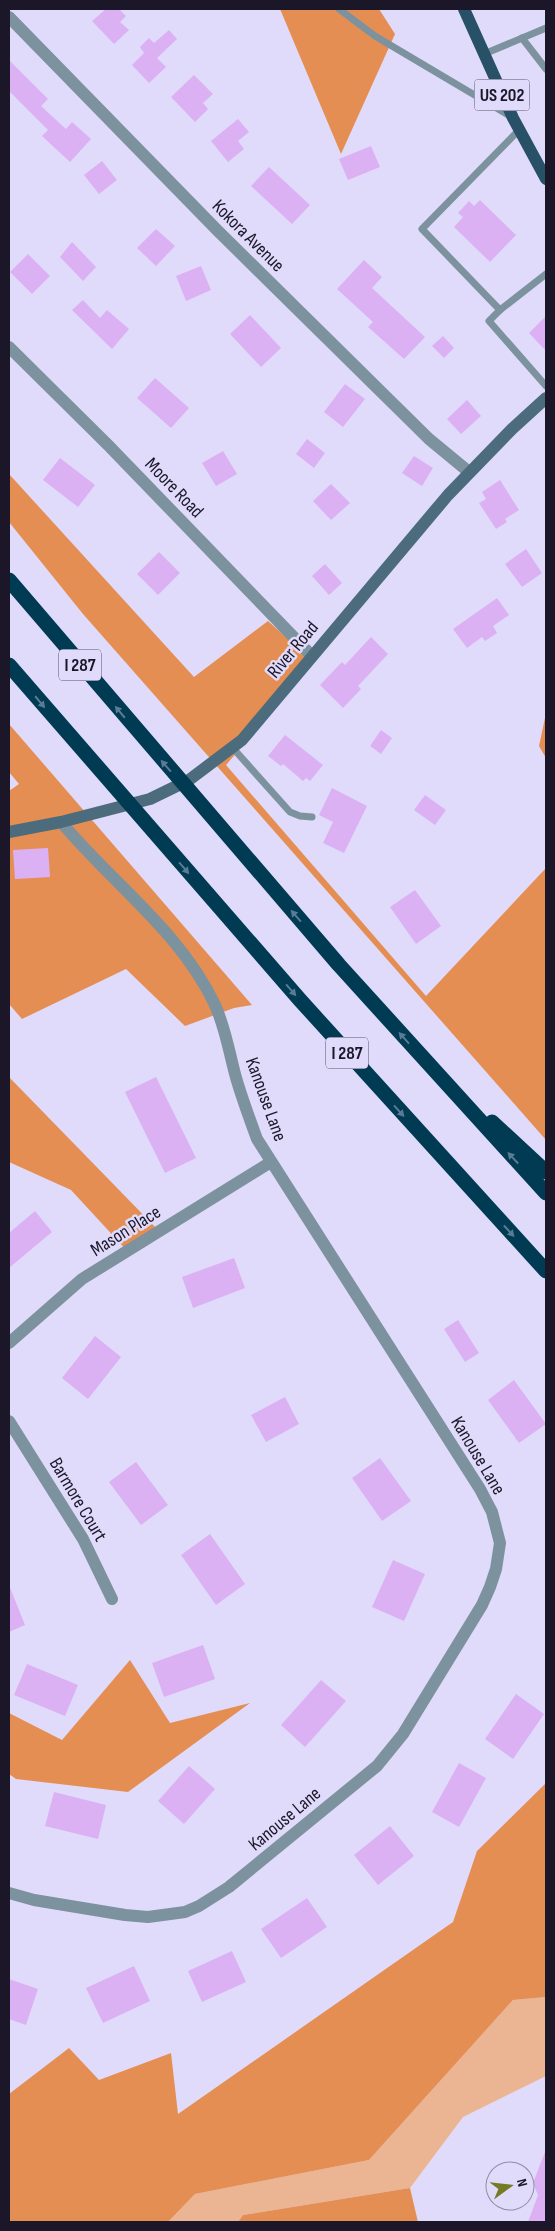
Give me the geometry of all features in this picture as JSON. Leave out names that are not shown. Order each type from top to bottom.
[{"type":"highway","name":"I 287","points":[[9,580],[151,749],[418,1054],[546,1193]]},
{"type":"highway","name":"I 287","points":[[9,665],[151,832],[380,1089],[546,1271]]},
{"type":"highway","points":[[418,1054],[546,1172]]},
{"type":"main road","name":"US 202","points":[[464,9],[513,118],[546,179]]},
{"type":"street","name":"Kokora Avenue","points":[[9,17],[218,231],[429,439],[469,472]]},
{"type":"street","name":"Moore Road","points":[[9,347],[108,444],[311,655]]},
{"type":"street","name":"River Road","points":[[9,832],[62,822],[127,806],[169,791],[189,780],[242,740],[311,655],[469,472],[512,428],[546,398]]},
{"type":"street","name":"Kanouse Lane","points":[[9,1892],[34,1900],[148,1917],[185,1912],[217,1896],[376,1766],[403,1734],[482,1605],[496,1569],[500,1543],[492,1512],[480,1489],[257,1139],[235,1074],[227,1037],[205,986],[186,958],[140,904],[86,851],[62,822]]},
{"type":"street","name":"Mason Place","points":[[9,1343],[82,1279],[271,1162]]},
{"type":"street","name":"Barmore Court","points":[[9,1421],[83,1539],[112,1599]]},
{"type":"lane","points":[[339,9],[375,36],[513,118]]},
{"type":"lane","points":[[484,54],[546,28]]},
{"type":"lane","points":[[522,38],[546,69]]},
{"type":"lane","points":[[500,310],[422,229],[519,130]]},
{"type":"lane","points":[[546,274],[489,321],[546,386]]},
{"type":"lane","points":[[232,747],[290,812],[300,816],[312,817]]},
{"type":"shaded area","points":[[280,9],[379,9],[395,34],[341,154]]},
{"type":"shaded area","points":[[9,474],[194,677],[268,621],[314,662],[226,765],[426,996],[546,868],[546,1140],[83,614],[9,522]]},
{"type":"shaded area","points":[[546,713],[546,758],[539,746]]},
{"type":"shaded area","points":[[9,724],[252,1005],[234,1008],[185,1026],[126,969],[22,1019],[9,1004],[9,791],[19,784],[9,772]]},
{"type":"shaded area","points":[[9,1077],[159,1231],[130,1254],[71,1190],[9,1162]]},
{"type":"shaded area","points":[[130,1660],[170,1723],[250,1703],[128,1792],[16,1779],[9,1774],[9,1713],[62,1740]]},
{"type":"shaded area","points":[[546,1783],[546,1997],[513,2000],[369,2160],[195,2194],[168,2222],[9,2222],[9,2094],[69,2048],[99,2080],[171,2053],[178,2114],[453,1922],[477,1851]]},
{"type":"shaded area","points":[[546,1997],[546,2076],[463,2117],[410,2188],[243,2215],[238,2222],[168,2222],[195,2194],[369,2160],[513,2000]]},
{"type":"shaded area","points":[[410,2188],[418,2222],[238,2222],[243,2215]]},
{"type":"building","points":[[106,9],[119,9],[126,16],[120,22],[129,30],[114,44],[92,21]]},
{"type":"building","points":[[169,30],[177,39],[157,58],[166,67],[149,83],[132,65],[144,53],[140,47],[149,38],[154,43]]},
{"type":"building","points":[[9,60],[48,99],[41,106],[66,129],[72,122],[91,139],[70,162],[42,136],[48,130],[9,91]]},
{"type":"building","points":[[194,75],[213,94],[203,103],[208,109],[195,122],[171,97]]},
{"type":"building","points":[[238,119],[249,132],[238,141],[244,149],[228,162],[211,141]]},
{"type":"building","points":[[371,146],[380,167],[348,180],[339,159]]},
{"type":"building","points":[[102,161],[117,180],[99,194],[84,175]]},
{"type":"building","points":[[269,167],[310,205],[292,224],[251,186]]},
{"type":"building","points":[[480,200],[516,235],[490,262],[454,227],[463,217],[458,213],[469,201],[474,206]]},
{"type":"building","points":[[156,229],[175,246],[156,266],[137,248]]},
{"type":"building","points":[[72,242],[96,267],[83,281],[60,257]]},
{"type":"building","points":[[28,254],[50,276],[32,294],[10,272]]},
{"type":"building","points":[[364,260],[382,277],[372,288],[425,337],[404,359],[368,327],[373,322],[337,289]]},
{"type":"building","points":[[201,266],[211,290],[186,301],[176,276]]},
{"type":"building","points":[[83,300],[100,318],[107,310],[129,329],[112,349],[72,310]]},
{"type":"building","points":[[250,315],[281,348],[261,367],[230,334]]},
{"type":"building","points":[[546,316],[546,351],[529,333]]},
{"type":"building","points":[[443,336],[454,348],[444,358],[432,346]]},
{"type":"building","points":[[155,378],[189,408],[171,428],[137,398]]},
{"type":"building","points":[[345,384],[365,399],[343,427],[324,412]]},
{"type":"building","points":[[467,400],[481,416],[461,434],[447,419]]},
{"type":"building","points":[[307,439],[325,453],[314,468],[296,454]]},
{"type":"building","points":[[223,451],[237,474],[216,486],[202,463]]},
{"type":"building","points":[[414,456],[433,468],[422,486],[402,473]]},
{"type":"building","points":[[60,458],[95,485],[78,507],[43,480]]},
{"type":"building","points":[[500,480],[519,510],[505,519],[507,522],[496,529],[479,503],[486,499],[482,492]]},
{"type":"building","points":[[331,484],[350,503],[331,520],[313,501]]},
{"type":"building","points":[[526,549],[542,573],[522,587],[505,564]]},
{"type":"building","points":[[159,552],[180,573],[158,595],[137,574]]},
{"type":"building","points":[[325,564],[342,583],[329,595],[312,576]]},
{"type":"building","points":[[497,598],[509,615],[493,626],[497,633],[485,641],[482,637],[467,648],[453,629]]},
{"type":"building","points":[[371,637],[388,654],[358,686],[361,689],[343,708],[320,685],[342,662],[345,665]]},
{"type":"building","points":[[381,730],[392,738],[381,754],[370,746]]},
{"type":"building","points":[[285,735],[323,765],[310,781],[306,778],[303,781],[283,764],[281,766],[268,756]]},
{"type":"building","points":[[332,788],[367,806],[344,853],[323,843],[333,822],[319,815]]},
{"type":"building","points":[[425,795],[446,810],[435,825],[414,810]]},
{"type":"building","points":[[48,848],[50,877],[15,879],[13,850]]},
{"type":"building","points":[[415,890],[441,926],[416,944],[390,907]]},
{"type":"building","points":[[156,1077],[196,1158],[165,1173],[125,1092]]},
{"type":"building","points":[[35,1211],[52,1232],[9,1268],[9,1233]]},
{"type":"building","points":[[234,1258],[245,1288],[193,1308],[182,1277]]},
{"type":"building","points":[[458,1320],[479,1353],[465,1362],[444,1329]]},
{"type":"building","points":[[95,1336],[121,1357],[88,1399],[62,1378]]},
{"type":"building","points":[[514,1380],[546,1424],[519,1443],[488,1400]]},
{"type":"building","points":[[285,1397],[299,1424],[266,1442],[251,1415]]},
{"type":"building","points":[[380,1458],[411,1501],[382,1521],[352,1478]]},
{"type":"building","points":[[136,1462],[168,1505],[141,1525],[109,1482]]},
{"type":"building","points":[[210,1534],[245,1584],[216,1605],[181,1555]]},
{"type":"building","points":[[393,1560],[425,1574],[404,1621],[372,1607]]},
{"type":"building","points":[[9,1585],[25,1625],[9,1632]]},
{"type":"building","points":[[203,1645],[215,1679],[164,1697],[152,1663]]},
{"type":"building","points":[[27,1664],[78,1685],[65,1716],[14,1695]]},
{"type":"building","points":[[321,1680],[346,1701],[305,1747],[281,1725]]},
{"type":"building","points":[[516,1694],[544,1714],[513,1759],[485,1739]]},
{"type":"building","points":[[459,1763],[486,1778],[459,1827],[432,1812]]},
{"type":"building","points":[[189,1766],[215,1789],[184,1824],[158,1801]]},
{"type":"building","points":[[54,1792],[106,1805],[98,1839],[45,1826]]},
{"type":"building","points":[[390,1826],[414,1856],[378,1885],[354,1855]]},
{"type":"building","points":[[307,1898],[327,1927],[281,1958],[261,1929]]},
{"type":"building","points":[[232,1951],[246,1982],[202,2002],[188,1971]]},
{"type":"building","points":[[134,1966],[150,2001],[103,2023],[86,1988]]},
{"type":"building","points":[[9,1979],[38,1989],[26,2025],[9,2019]]},
{"type":"building","points":[[545,2152],[546,2222],[528,2222],[532,2211],[535,2211],[538,2195],[535,2188],[535,2178]]}]
